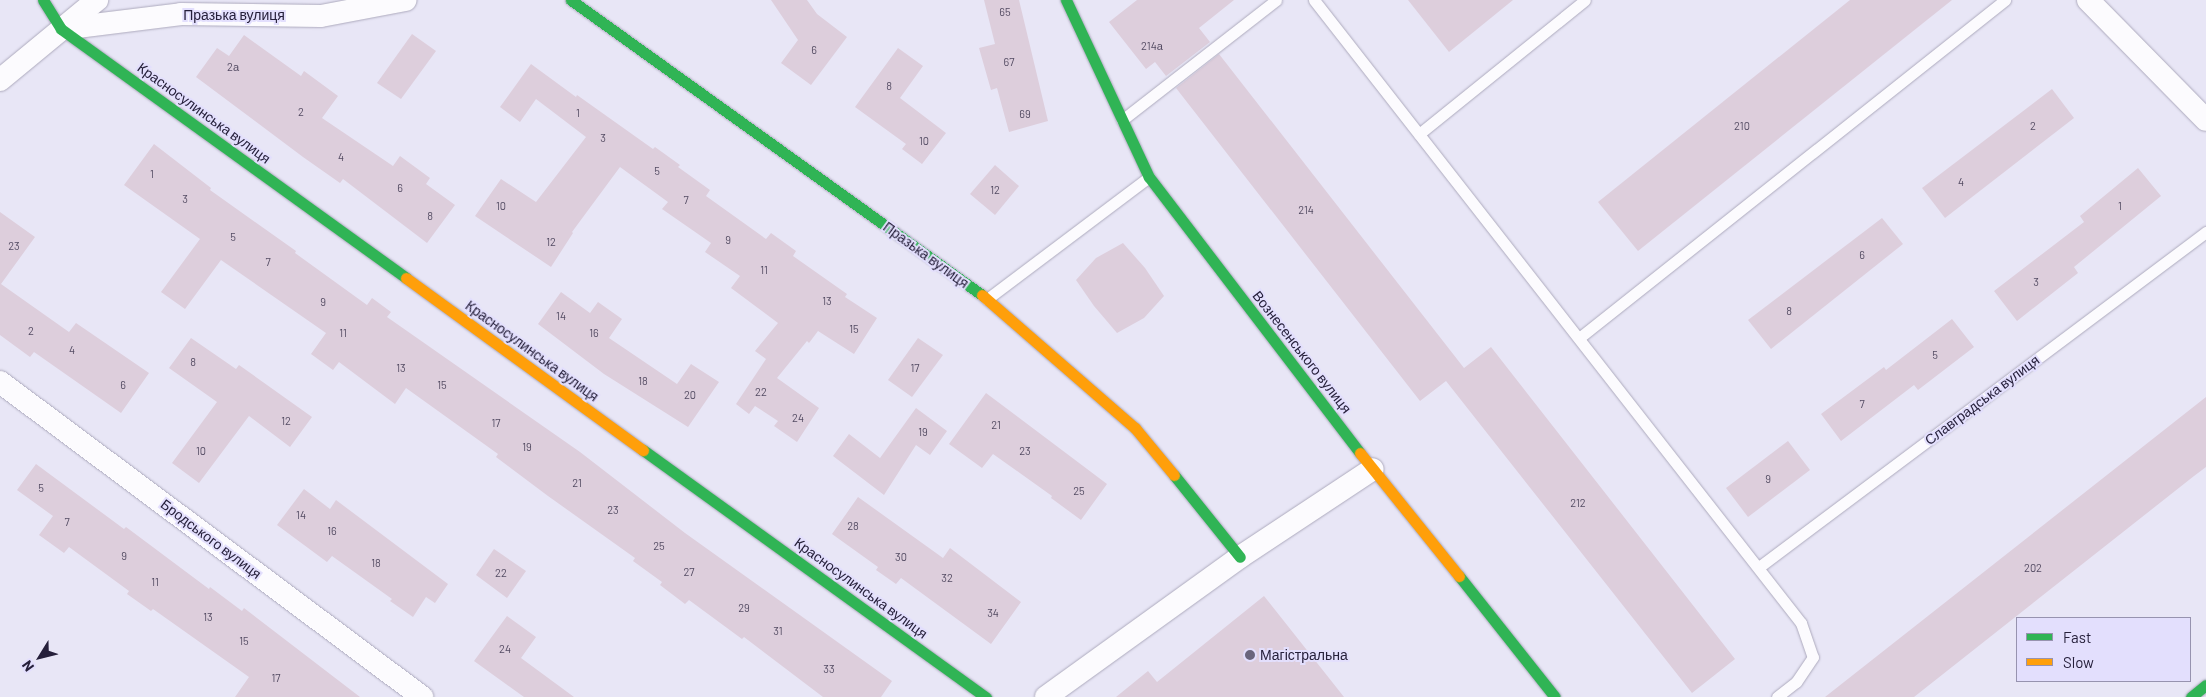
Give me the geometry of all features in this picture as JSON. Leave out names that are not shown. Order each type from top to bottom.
[{"type":"street","points":[[43,0],[61,29]]},
{"type":"street","points":[[0,80],[97,0]]},
{"type":"street","name":"Празька вулиця","points":[[61,29],[181,14],[321,16],[406,0]]},
{"type":"street","name":"Празька вулиця","points":[[571,0],[987,298],[1135,428],[1240,557]]},
{"type":"street","name":"Вознесенського вулиця","points":[[1066,0],[1149,177],[1373,469],[1555,697]]},
{"type":"street","points":[[2088,0],[2206,120]]},
{"type":"street","name":"Красносулинська вулиця","points":[[61,29],[986,697]]},
{"type":"street","name":"Бродського вулиця","points":[[0,382],[422,697]]},
{"type":"street","points":[[1046,697],[1240,557],[1373,469]]},
{"type":"street","points":[[2194,696],[2206,685]]},
{"type":"lane","points":[[1122,120],[1276,0]]},
{"type":"lane","points":[[1314,0],[1802,623],[1813,657],[1796,682],[1777,697]]},
{"type":"lane","points":[[1419,134],[1585,0]]},
{"type":"lane","points":[[1579,338],[2004,0]]},
{"type":"lane","points":[[987,298],[1149,177]]},
{"type":"lane","name":"Славградська вулиця","points":[[1759,568],[2206,232]]},
{"type":"building","points":[[771,0],[807,0],[817,14],[847,37],[811,85],[781,63],[798,40]]},
{"type":"building","points":[[984,0],[1019,0],[1048,121],[1009,132],[997,88],[991,90],[979,48],[995,44]]},
{"type":"building","points":[[1137,0],[1234,0],[1199,28],[1210,42],[1166,76],[1155,62],[1146,69],[1109,22]]},
{"type":"building","points":[[1408,0],[1513,0],[1449,52]]},
{"type":"building","points":[[1850,0],[1952,0],[1638,251],[1598,202]]},
{"type":"building","points":[[412,34],[436,51],[401,99],[377,83]]},
{"type":"building","points":[[244,35],[301,76],[304,71],[338,96],[322,118],[393,166],[400,156],[430,178],[426,184],[455,205],[427,243],[343,179],[340,183],[196,77],[217,48],[229,56]]},
{"type":"building","points":[[898,48],[923,66],[900,98],[946,133],[922,164],[902,149],[906,144],[855,107]]},
{"type":"building","points":[[1219,54],[1464,368],[1491,347],[1735,659],[1692,693],[1446,381],[1420,401],[1176,88]]},
{"type":"building","points":[[531,64],[576,97],[577,95],[653,149],[655,147],[680,165],[678,167],[710,190],[706,196],[766,239],[771,233],[796,251],[793,256],[847,294],[845,297],[877,318],[854,354],[818,331],[809,343],[807,341],[777,378],[819,408],[797,442],[774,426],[778,421],[755,406],[749,414],[736,404],[766,359],[755,351],[778,323],[731,288],[740,276],[705,252],[711,243],[662,209],[668,202],[620,167],[572,232],[551,267],[475,216],[501,179],[536,202],[586,137],[536,99],[520,122],[500,107]]},
{"type":"building","points":[[2052,89],[2074,118],[1945,218],[1922,188]]},
{"type":"building","points":[[154,144],[211,188],[210,190],[296,251],[295,253],[367,305],[372,298],[391,312],[387,317],[580,452],[685,533],[892,681],[881,697],[823,697],[744,637],[742,639],[689,600],[685,604],[660,585],[662,582],[633,561],[635,558],[548,496],[496,457],[498,454],[406,388],[395,404],[339,362],[333,370],[311,354],[326,333],[221,260],[185,309],[161,292],[200,239],[124,185]]},
{"type":"building","points":[[995,165],[1019,186],[995,215],[970,194]]},
{"type":"building","points":[[2138,168],[2161,196],[2074,267],[2078,273],[2017,321],[1994,291],[2084,222],[2080,216]]},
{"type":"building","points":[[0,212],[35,237],[1,284],[69,332],[76,323],[149,373],[121,413],[34,352],[30,357],[0,335]]},
{"type":"building","points":[[1882,218],[1903,244],[1771,349],[1748,320]]},
{"type":"building","points":[[1123,243],[1145,268],[1164,296],[1144,318],[1117,333],[1094,306],[1076,280],[1096,258]]},
{"type":"building","points":[[561,292],[590,313],[598,302],[622,319],[609,338],[677,384],[691,364],[719,382],[688,427],[604,374],[538,324]]},
{"type":"building","points":[[1952,319],[1974,347],[1918,390],[1914,385],[1841,441],[1821,414],[1884,367],[1886,370]]},
{"type":"building","points":[[191,338],[236,369],[239,365],[312,417],[290,447],[249,416],[199,483],[172,463],[217,402],[169,368]]},
{"type":"building","points":[[918,338],[943,355],[912,397],[888,380]]},
{"type":"building","points":[[986,393],[1107,484],[1081,520],[1051,498],[1052,496],[993,454],[982,468],[949,444]]},
{"type":"building","points":[[2206,397],[2206,467],[1914,697],[1825,697]]},
{"type":"building","points":[[916,408],[947,431],[930,455],[916,445],[884,495],[833,456],[849,434],[880,458]]},
{"type":"building","points":[[1788,441],[1810,470],[1748,517],[1726,488]]},
{"type":"building","points":[[36,464],[124,529],[126,527],[209,589],[210,587],[242,611],[244,608],[360,697],[235,697],[249,677],[153,609],[151,611],[127,594],[129,591],[69,547],[64,553],[39,535],[53,516],[17,490]]},
{"type":"building","points":[[304,489],[330,509],[336,500],[448,584],[435,603],[426,597],[413,617],[390,601],[392,599],[332,556],[327,562],[277,525]]},
{"type":"building","points":[[858,497],[943,558],[950,548],[1021,602],[991,644],[901,578],[896,584],[876,570],[878,567],[832,534]]},
{"type":"building","points":[[494,549],[526,571],[507,598],[476,575]]},
{"type":"building","name":"Магістральна","points":[[1264,596],[1344,697],[1116,697],[1148,671],[1157,682]]},
{"type":"building","points":[[507,616],[536,637],[521,658],[574,697],[524,697],[474,661]]},
{"type":"traffic: fast","points":[[43,0],[61,29],[406,278]]},
{"type":"traffic: fast","points":[[571,0],[982,295]]},
{"type":"traffic: fast","points":[[1066,0],[1149,177],[1360,453]]},
{"type":"traffic: fast","points":[[643,450],[986,697]]},
{"type":"traffic: fast","points":[[1174,475],[1240,557]]},
{"type":"traffic: fast","points":[[1459,576],[1555,697]]},
{"type":"traffic: fast","points":[[2191,697],[2206,685]]},
{"type":"traffic: slow","points":[[406,278],[643,450]]},
{"type":"traffic: slow","points":[[982,295],[1135,428],[1174,475]]},
{"type":"traffic: slow","points":[[1360,453],[1459,576]]},
{"type":"place","name":"Магістральна","points":[[1250,655]]}]
